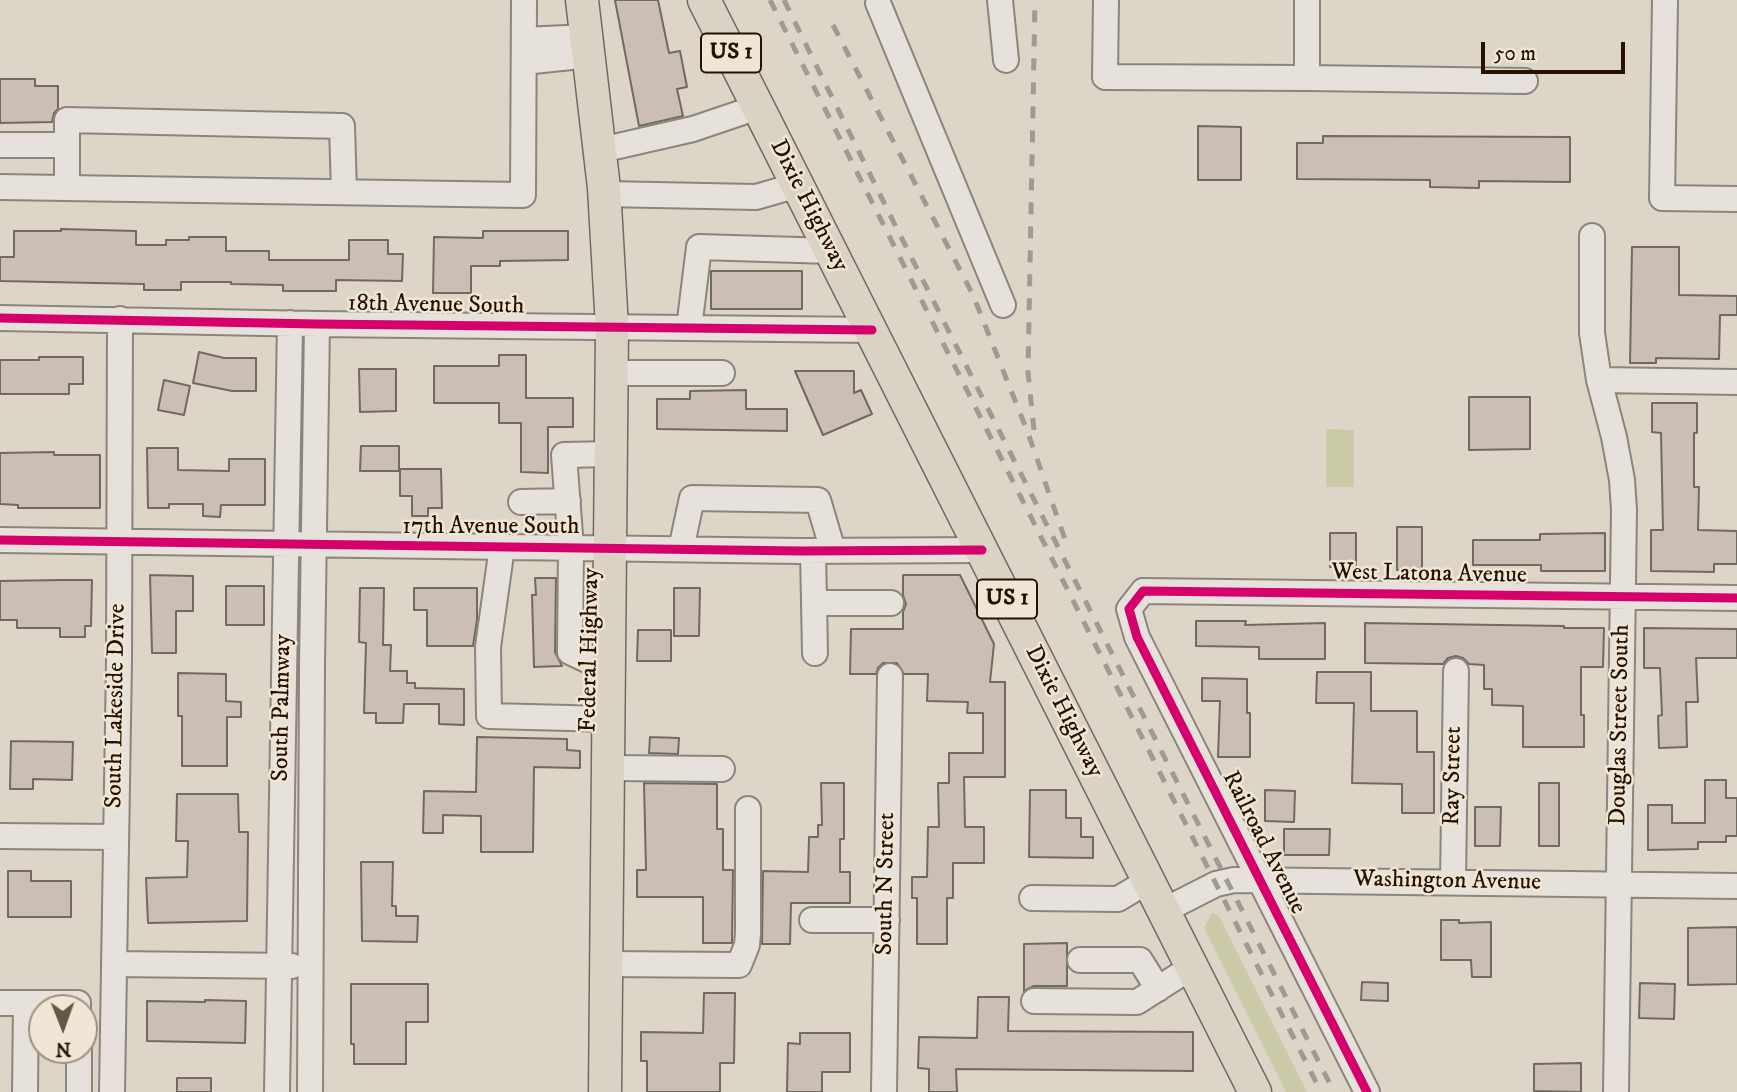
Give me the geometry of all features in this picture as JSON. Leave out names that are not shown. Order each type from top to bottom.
[{"type":"main road","name":"Federal Highway","points":[[582,0],[601,150],[612,327],[605,1092]]},
{"type":"main road","name":"US 1","points":[[704,0],[758,107]]},
{"type":"main road","name":"Dixie Highway","points":[[758,107],[1255,1092]]},
{"type":"street","points":[[0,187],[523,195],[524,0]]},
{"type":"street","points":[[1000,0],[1006,60]]},
{"type":"street","points":[[1106,0],[1105,77],[1525,81]]},
{"type":"street","points":[[1307,0],[1307,78]]},
{"type":"street","points":[[1665,0],[1662,198],[1737,200]]},
{"type":"street","points":[[878,1],[1003,305]]},
{"type":"street","points":[[524,51],[588,46]]},
{"type":"street","points":[[601,150],[693,130],[758,107]]},
{"type":"street","points":[[67,188],[67,120],[342,126],[344,192]]},
{"type":"street","points":[[0,145],[67,145]]},
{"type":"street","points":[[605,194],[756,198],[798,185]]},
{"type":"street","name":"Douglas Street South","points":[[1592,236],[1591,333],[1599,380],[1614,437],[1624,510],[1616,1092]]},
{"type":"street","points":[[689,328],[699,247],[831,251]]},
{"type":"street","name":"18th Avenue South","points":[[0,318],[872,330]]},
{"type":"street","name":"South Lakeside Drive","points":[[112,1092],[120,319]]},
{"type":"street","name":"South Palmway","points":[[277,1092],[290,323]]},
{"type":"street","name":"South Palmway","points":[[310,1092],[317,324]]},
{"type":"street","points":[[612,373],[722,373]]},
{"type":"street","points":[[1599,380],[1737,382]]},
{"type":"street","points":[[610,671],[570,652],[571,548],[564,455],[612,454]]},
{"type":"street","points":[[681,549],[692,498],[818,500],[823,551],[814,603],[815,653]]},
{"type":"street","points":[[521,502],[568,501]]},
{"type":"street","name":"17th Avenue South","points":[[0,540],[313,546],[982,550]]},
{"type":"street","points":[[502,547],[488,647],[489,716],[610,719]]},
{"type":"street","name":"West Latona Avenue","points":[[1129,609],[1143,591],[1737,598]]},
{"type":"street","points":[[814,603],[891,603]]},
{"type":"street","name":"Railroad Avenue","points":[[1129,609],[1138,637],[1367,1092]]},
{"type":"street","name":"Ray Street","points":[[1453,882],[1456,671]]},
{"type":"street","name":"South N Street","points":[[884,1092],[890,676]]},
{"type":"street","points":[[609,768],[722,769]]},
{"type":"street","points":[[606,964],[740,965],[748,933],[748,809]]},
{"type":"street","points":[[0,836],[116,837]]},
{"type":"street","name":"Washington Avenue","points":[[1163,911],[1216,884],[1234,880],[1737,886]]},
{"type":"street","points":[[1032,898],[1118,899],[1148,881]]},
{"type":"street","points":[[812,920],[887,920]]},
{"type":"street","points":[[1080,960],[1140,960],[1158,989]]},
{"type":"street","points":[[114,964],[312,966]]},
{"type":"street","points":[[1034,1001],[1137,1002],[1192,967]]},
{"type":"street","points":[[0,1003],[26,1003],[25,1092]]},
{"type":"street","points":[[98,1042],[113,1042]]},
{"type":"street","points":[[79,1064],[79,1092]]},
{"type":"green space","points":[[1326,429],[1354,430],[1354,487],[1326,487]]},
{"type":"green space","points":[[1212,913],[1219,916],[1307,1092],[1286,1092],[1204,928]]},
{"type":"building","points":[[615,0],[658,0],[669,53],[680,51],[687,87],[677,89],[683,116],[639,126]]},
{"type":"building","points":[[0,79],[35,79],[35,86],[58,86],[58,109],[52,122],[0,123]]},
{"type":"building","points":[[1198,126],[1241,127],[1241,180],[1198,180]]},
{"type":"building","points":[[1323,136],[1570,137],[1570,182],[1479,181],[1479,188],[1430,187],[1430,180],[1297,179],[1297,143],[1323,143]]},
{"type":"building","points":[[14,231],[136,231],[136,245],[166,245],[166,240],[189,240],[189,237],[226,237],[226,251],[269,251],[269,260],[349,260],[349,240],[388,240],[388,254],[403,254],[402,281],[336,280],[336,291],[283,291],[283,285],[231,282],[181,282],[181,290],[144,290],[144,284],[0,281],[0,257],[14,257]]},
{"type":"building","points":[[483,231],[568,231],[568,260],[500,261],[500,266],[471,266],[471,293],[433,293],[434,237],[483,238]]},
{"type":"building","points":[[1632,247],[1679,247],[1679,295],[1737,296],[1737,315],[1720,315],[1719,359],[1656,358],[1656,363],[1630,363]]},
{"type":"building","points":[[711,271],[802,271],[802,309],[711,309]]},
{"type":"building","points":[[199,352],[224,358],[256,358],[256,391],[232,391],[193,383]]},
{"type":"building","points":[[499,355],[526,355],[526,398],[573,398],[573,427],[548,427],[548,473],[521,472],[521,423],[499,423],[499,403],[434,403],[434,366],[499,366]]},
{"type":"building","points":[[39,357],[83,357],[83,384],[69,384],[69,394],[0,394],[0,360],[39,360]]},
{"type":"building","points":[[359,369],[396,369],[396,411],[360,412]]},
{"type":"building","points":[[795,371],[854,371],[854,393],[861,390],[872,414],[823,435]]},
{"type":"building","points":[[164,380],[190,386],[184,415],[158,410]]},
{"type":"building","points":[[746,390],[746,409],[787,409],[787,431],[657,429],[657,399],[690,399],[690,391]]},
{"type":"building","points":[[1469,397],[1530,397],[1530,449],[1469,450]]},
{"type":"building","points":[[1652,403],[1697,403],[1694,487],[1699,487],[1698,530],[1737,531],[1737,564],[1714,564],[1714,572],[1651,571],[1651,530],[1663,530],[1661,433],[1652,432]]},
{"type":"building","points":[[361,446],[399,446],[399,471],[360,471]]},
{"type":"building","points":[[147,448],[178,448],[178,470],[229,471],[229,459],[265,459],[265,505],[221,505],[220,517],[203,516],[203,504],[169,504],[169,508],[148,508]]},
{"type":"building","points":[[54,452],[54,455],[100,455],[100,508],[18,508],[18,505],[0,504],[0,453]]},
{"type":"building","points":[[400,469],[441,469],[442,508],[428,508],[428,516],[412,516],[412,496],[400,496]]},
{"type":"building","points":[[1397,527],[1422,527],[1422,570],[1397,570]]},
{"type":"building","points":[[1330,533],[1356,533],[1356,568],[1330,567]]},
{"type":"building","points":[[1605,533],[1605,571],[1541,571],[1541,565],[1473,565],[1473,540],[1540,540],[1540,534]]},
{"type":"building","points":[[150,575],[193,576],[193,611],[176,611],[176,653],[152,653]]},
{"type":"building","points":[[903,575],[960,575],[994,644],[990,682],[1005,682],[1005,777],[964,777],[965,827],[984,827],[984,863],[953,863],[953,898],[947,898],[947,944],[917,944],[917,898],[912,898],[912,877],[927,877],[928,827],[939,827],[938,783],[949,783],[949,753],[983,753],[983,713],[967,713],[968,702],[927,701],[928,674],[904,674],[897,663],[883,663],[876,674],[850,674],[851,629],[903,629],[906,604]]},
{"type":"building","points":[[535,578],[556,578],[555,652],[562,666],[534,667],[532,595],[536,595]]},
{"type":"building","points":[[92,580],[91,626],[85,626],[85,637],[60,637],[60,628],[17,628],[17,620],[0,620],[0,581]]},
{"type":"building","points":[[226,586],[264,586],[264,625],[226,625]]},
{"type":"building","points":[[360,588],[384,588],[383,645],[391,645],[390,671],[407,671],[407,683],[415,683],[415,688],[464,689],[464,725],[439,724],[439,704],[404,704],[403,723],[376,723],[376,713],[364,713],[366,643],[359,642]]},
{"type":"building","points":[[414,588],[477,588],[477,620],[473,646],[427,646],[427,610],[414,610]]},
{"type":"building","points":[[674,588],[700,588],[699,636],[674,636]]},
{"type":"building","points":[[1196,621],[1246,621],[1245,625],[1325,623],[1325,659],[1259,659],[1259,647],[1196,646]]},
{"type":"building","points":[[1365,623],[1604,628],[1603,667],[1581,667],[1584,747],[1523,747],[1523,706],[1492,705],[1492,689],[1484,689],[1484,665],[1469,664],[1456,656],[1448,658],[1443,664],[1365,663]]},
{"type":"building","points":[[1644,628],[1737,629],[1737,658],[1696,658],[1698,702],[1686,702],[1687,747],[1659,748],[1658,716],[1662,715],[1660,668],[1644,668]]},
{"type":"building","points":[[638,630],[671,630],[671,661],[637,661]]},
{"type":"building","points":[[1317,672],[1371,672],[1371,711],[1417,711],[1417,752],[1434,752],[1434,813],[1402,813],[1402,784],[1352,783],[1354,703],[1316,703]]},
{"type":"building","points":[[178,673],[226,674],[226,701],[241,702],[241,717],[227,717],[227,766],[182,766],[182,716],[178,716]]},
{"type":"building","points":[[1202,678],[1247,679],[1250,757],[1218,757],[1220,701],[1202,701]]},
{"type":"building","points":[[477,737],[567,739],[567,750],[580,751],[580,768],[534,767],[533,852],[481,852],[481,816],[443,815],[443,833],[423,833],[424,791],[476,792]]},
{"type":"building","points":[[650,737],[679,738],[678,754],[649,753]]},
{"type":"building","points":[[11,741],[73,742],[72,780],[33,779],[33,789],[10,789]]},
{"type":"building","points":[[1705,780],[1726,780],[1726,798],[1737,798],[1737,836],[1726,836],[1726,842],[1698,842],[1698,849],[1648,850],[1648,805],[1672,805],[1672,823],[1705,823]]},
{"type":"building","points":[[644,783],[717,784],[717,829],[723,829],[723,870],[733,870],[732,943],[703,943],[703,897],[637,897],[637,870],[646,870]]},
{"type":"building","points":[[821,783],[844,783],[844,839],[840,839],[840,872],[850,872],[850,903],[791,903],[790,944],[762,944],[763,871],[808,872],[809,837],[818,837],[818,825],[822,825]]},
{"type":"building","points":[[1539,783],[1559,783],[1559,846],[1539,846]]},
{"type":"building","points":[[1030,790],[1066,790],[1066,818],[1081,818],[1081,837],[1093,837],[1093,858],[1029,857]]},
{"type":"building","points":[[1265,790],[1295,791],[1294,822],[1265,821]]},
{"type":"building","points":[[177,794],[238,794],[239,832],[248,832],[247,921],[148,923],[146,878],[187,877],[188,841],[176,841]]},
{"type":"building","points":[[1475,807],[1501,807],[1500,846],[1475,846]]},
{"type":"building","points":[[1284,829],[1330,829],[1329,855],[1284,855]]},
{"type":"building","points":[[361,862],[393,862],[392,906],[396,906],[396,916],[418,916],[417,942],[362,941]]},
{"type":"building","points":[[8,871],[31,871],[31,881],[71,881],[71,917],[8,917]]},
{"type":"building","points":[[1441,920],[1459,920],[1459,923],[1491,922],[1491,977],[1472,977],[1471,960],[1441,960]]},
{"type":"building","points":[[1737,927],[1737,984],[1688,985],[1688,928]]},
{"type":"building","points":[[1067,943],[1067,986],[1034,986],[1024,991],[1024,944]]},
{"type":"building","points":[[1362,982],[1388,983],[1388,1001],[1361,1000]]},
{"type":"building","points":[[1640,983],[1675,984],[1674,1019],[1639,1018]]},
{"type":"building","points":[[351,984],[428,984],[428,1022],[406,1022],[406,1064],[354,1064],[354,1044],[351,1044]]},
{"type":"building","points":[[704,993],[735,993],[734,1063],[720,1063],[720,1092],[647,1092],[647,1061],[641,1061],[641,1032],[703,1033]]},
{"type":"building","points":[[978,997],[1009,997],[1008,1031],[1193,1032],[1193,1071],[956,1069],[957,1092],[929,1092],[929,1069],[918,1068],[919,1037],[977,1038]]},
{"type":"building","points":[[147,1001],[246,1001],[245,1043],[147,1041]]},
{"type":"building","points":[[800,1033],[850,1033],[850,1072],[822,1072],[822,1092],[787,1092],[788,1043],[800,1044]]},
{"type":"building","points":[[1581,1063],[1581,1092],[1534,1091],[1534,1064]]},
{"type":"building","points":[[177,1078],[211,1078],[211,1092],[177,1092]]},
{"type":"railway","points":[[770,0],[1321,1092]]},
{"type":"railway","points":[[784,0],[1334,1092]]},
{"type":"railway","points":[[1034,430],[1028,372],[1035,0]]},
{"type":"railway","points":[[833,25],[973,295],[1028,433],[1068,548]]},
{"type":"cycle path","points":[[0,318],[872,330]]},
{"type":"cycle path","points":[[0,540],[800,551],[982,550]]},
{"type":"cycle path","points":[[1367,1092],[1137,637],[1129,609],[1143,591],[1737,598]]}]
